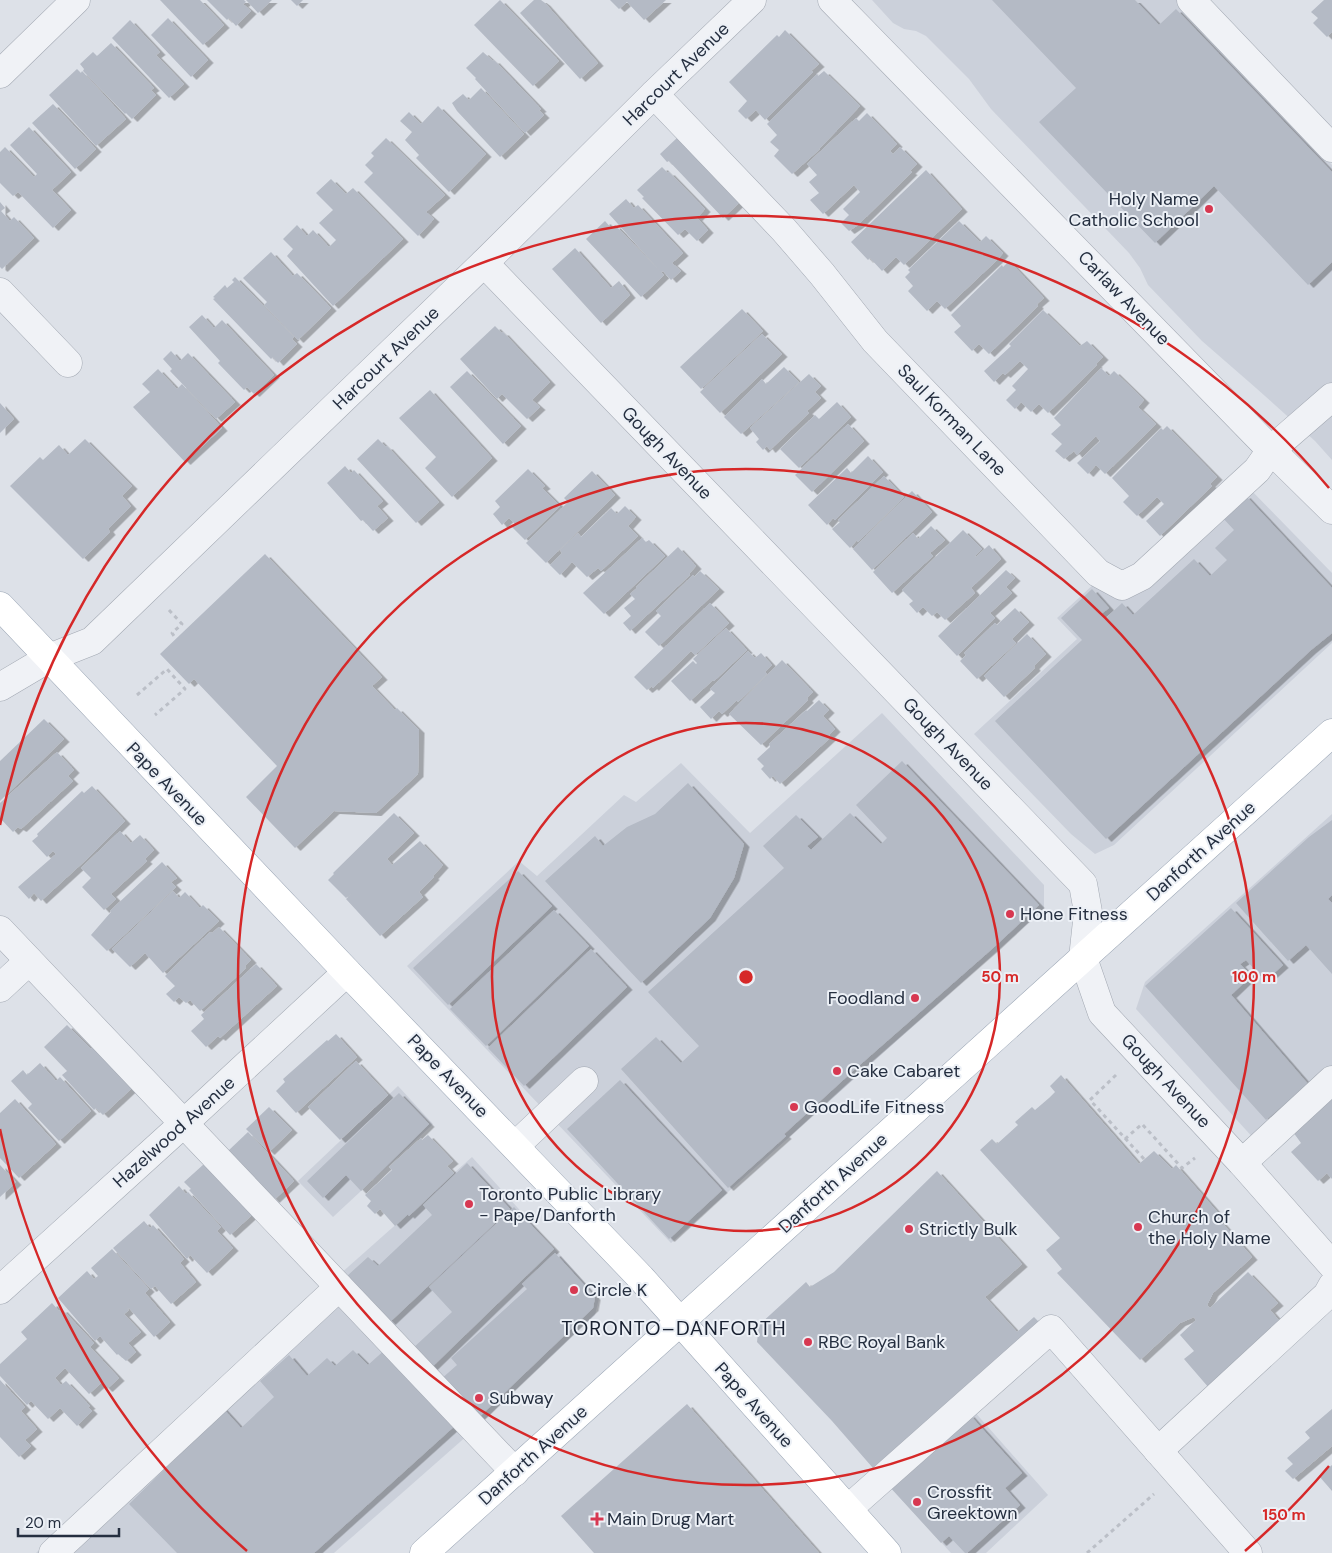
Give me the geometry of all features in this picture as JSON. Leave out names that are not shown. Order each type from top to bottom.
[{"type":"main road","name":"Pape Avenue","points":[[0,606],[347,972],[641,1278],[887,1553]]},
{"type":"main road","name":"Danforth Avenue","points":[[424,1553],[1332,733]]},
{"type":"street","points":[[0,74],[76,0]]},
{"type":"street","name":"Harcourt Avenue","points":[[0,687],[49,658],[92,641],[484,263],[654,94],[752,0]]},
{"type":"street","name":"Carlaw Avenue","points":[[832,0],[978,147],[1271,450],[1332,510]]},
{"type":"street","points":[[1192,0],[1332,148]]},
{"type":"street","name":"Saul Korman Lane","points":[[654,94],[784,230],[875,341],[1098,573],[1122,586],[1142,576],[1257,470],[1271,450]]},
{"type":"street","name":"Gough Avenue","points":[[484,263],[1082,884],[1088,912],[1083,958],[1102,1013],[1242,1163],[1332,1265]]},
{"type":"street","points":[[0,292],[68,363]]},
{"type":"street","points":[[1271,450],[1332,397]]},
{"type":"street","points":[[0,930],[515,1472]]},
{"type":"street","points":[[0,988],[29,961]]},
{"type":"street","name":"Hazelwood Avenue","points":[[0,1290],[347,972]]},
{"type":"street","points":[[1242,1163],[1332,1080]]},
{"type":"street","points":[[515,1146],[584,1081]]},
{"type":"street","points":[[1158,1451],[1327,1295],[1332,1286]]},
{"type":"street","points":[[53,1553],[340,1287]]},
{"type":"street","points":[[848,1509],[1051,1329],[1248,1553]]},
{"type":"path","points":[[166,606],[182,624],[172,633],[176,639]]},
{"type":"path","points":[[137,695],[167,668],[185,689],[155,715]]},
{"type":"path","points":[[175,677],[179,673]]},
{"type":"path","points":[[1114,1077],[1090,1100],[1144,1160]]},
{"type":"path","points":[[1124,1139],[1142,1124],[1182,1168],[1199,1154]]},
{"type":"path","points":[[1087,1553],[1178,1473]]},
{"type":"shaded area","name":"Holy Name Catholic School","points":[[872,0],[1177,0],[1332,165],[1332,460],[1315,441],[1202,341],[1148,285],[1140,268],[1129,253],[991,109],[969,79],[926,36],[916,31],[904,29],[893,23]]},
{"type":"shaded area","points":[[1248,487],[1332,573],[1332,643],[1114,845],[1095,854],[1071,834],[974,734],[1077,639],[1057,618],[1095,583],[1115,597]]},
{"type":"shaded area","points":[[882,713],[1044,885],[1044,909],[671,1243],[407,966],[519,861],[537,876],[624,795],[636,802],[681,763],[750,833]]},
{"type":"shaded area","points":[[1332,814],[1332,1071],[1256,1141],[1136,1009],[1145,982]]},
{"type":"shaded area","points":[[398,1086],[433,1124],[333,1217],[298,1181]]},
{"type":"shaded area","points":[[472,1157],[599,1298],[595,1315],[469,1434],[334,1553],[36,1553],[339,1275]]},
{"type":"shaded area","points":[[973,1410],[1048,1495],[986,1553],[951,1553],[888,1485]]},
{"type":"building","points":[[160,0],[200,0],[224,25],[203,45]]},
{"type":"building","points":[[207,0],[244,0],[246,2],[243,4],[251,11],[236,26],[229,18],[227,20]]},
{"type":"building","points":[[246,0],[272,0],[258,13]]},
{"type":"building","points":[[291,0],[303,0],[297,6]]},
{"type":"building","points":[[500,0],[559,61],[533,86],[474,25]]},
{"type":"building","points":[[534,0],[541,0],[545,3],[598,63],[580,79],[520,13]]},
{"type":"building","points":[[610,0],[666,0],[644,20],[627,2],[619,9]]},
{"type":"building","name":"Holy Name Catholic School","points":[[992,0],[1135,0],[1159,25],[1176,9],[1332,172],[1332,262],[1308,285],[1214,186],[1155,243],[1039,122],[1076,88]]},
{"type":"building","points":[[1324,0],[1332,0],[1332,32],[1327,37],[1313,23],[1318,18],[1311,12]]},
{"type":"building","points":[[168,18],[208,60],[191,77],[151,35]]},
{"type":"building","points":[[130,20],[160,52],[156,55],[184,84],[169,98],[112,38]]},
{"type":"building","points":[[785,30],[819,64],[765,120],[756,110],[746,119],[738,111],[747,101],[729,82],[777,35],[779,37]]},
{"type":"building","points":[[111,43],[154,88],[151,90],[156,95],[132,119],[83,71],[84,69],[80,64],[93,52],[97,56]]},
{"type":"building","points":[[483,52],[494,60],[541,109],[539,110],[544,115],[525,133],[466,68]]},
{"type":"building","points":[[77,69],[81,73],[82,71],[126,119],[96,146],[49,95]]},
{"type":"building","points":[[824,71],[860,106],[820,149],[792,174],[774,156],[779,150],[770,142],[777,135],[767,124],[817,74],[818,76]]},
{"type":"building","points":[[481,88],[524,134],[500,157],[457,111],[452,103],[463,94],[469,100]]},
{"type":"building","points":[[53,104],[96,149],[75,169],[32,123]]},
{"type":"building","points":[[438,106],[486,154],[449,192],[416,158],[419,155],[405,140],[412,132],[400,121],[409,112],[421,124]]},
{"type":"building","points":[[867,113],[897,144],[890,151],[893,154],[900,147],[917,164],[910,171],[912,172],[858,225],[849,231],[841,223],[849,215],[843,209],[860,192],[854,185],[823,214],[810,200],[819,193],[809,182],[817,175],[807,164],[856,118],[859,121]]},
{"type":"building","points":[[29,127],[71,172],[52,190],[71,210],[53,228],[18,192],[13,196],[0,183],[0,152],[5,147],[34,177],[37,174],[10,145]]},
{"type":"building","points":[[678,137],[740,202],[723,218],[669,161],[667,162],[660,154]]},
{"type":"building","points":[[386,138],[445,195],[426,212],[434,219],[418,236],[364,182],[373,173],[365,165],[374,156],[371,153]]},
{"type":"building","points":[[662,167],[705,209],[697,218],[708,230],[697,241],[685,229],[678,235],[642,198],[644,197],[637,190]]},
{"type":"building","points":[[926,170],[962,209],[904,265],[896,257],[882,271],[870,258],[868,260],[851,242]]},
{"type":"building","points":[[331,179],[346,194],[353,188],[403,239],[333,306],[287,256],[293,249],[283,239],[297,225],[307,236],[313,230],[329,247],[336,240],[319,223],[333,210],[316,193]]},
{"type":"building","points":[[626,199],[634,208],[638,205],[683,253],[672,263],[681,271],[671,280],[663,271],[661,272],[664,275],[641,297],[586,239],[605,221],[612,229],[615,225],[660,271],[609,214]]},
{"type":"building","points":[[0,202],[5,208],[1,211],[10,221],[14,217],[34,238],[2,269],[0,267]]},
{"type":"building","points":[[959,221],[980,242],[986,236],[1003,253],[945,309],[937,301],[927,311],[908,291],[913,286],[905,277],[910,272],[908,270]]},
{"type":"building","points":[[575,248],[611,288],[619,281],[630,295],[601,323],[552,269]]},
{"type":"building","points":[[271,252],[293,276],[297,273],[331,308],[298,340],[264,305],[267,302],[243,278]]},
{"type":"building","points":[[1009,261],[1044,298],[989,354],[979,344],[972,351],[954,332],[961,326],[951,315],[1002,265],[1003,267]]},
{"type":"building","points":[[235,277],[294,337],[292,339],[297,344],[278,363],[273,357],[271,359],[213,299],[225,285],[227,288],[234,282],[232,280]]},
{"type":"building","points":[[742,309],[763,331],[701,389],[680,367]]},
{"type":"building","points":[[1043,310],[1080,346],[1087,341],[1103,357],[1048,413],[1039,404],[1031,412],[1021,402],[1015,409],[1006,400],[1016,390],[1012,386],[1028,369],[1020,361],[994,382],[984,371],[1011,346],[1009,344]]},
{"type":"building","points":[[202,315],[214,328],[222,320],[274,375],[254,394],[247,387],[244,390],[218,363],[220,361],[189,327]]},
{"type":"building","points":[[495,326],[503,332],[550,382],[532,400],[540,407],[527,419],[502,394],[497,399],[460,359]]},
{"type":"building","points":[[762,334],[782,354],[720,413],[700,392]]},
{"type":"building","points":[[171,351],[180,361],[188,353],[235,402],[216,419],[170,371],[172,369],[163,359]]},
{"type":"building","points":[[784,367],[799,382],[741,434],[724,417],[762,379],[766,384]]},
{"type":"building","points":[[1101,368],[1109,376],[1114,371],[1144,400],[1138,407],[1156,424],[1105,474],[1096,465],[1088,474],[1077,463],[1100,441],[1096,436],[1077,455],[1074,451],[1064,459],[1055,451],[1062,444],[1051,434],[1061,425],[1054,418]]},
{"type":"building","points":[[158,369],[177,389],[182,384],[222,428],[185,462],[133,407],[150,392],[142,384]]},
{"type":"building","points":[[467,371],[521,426],[503,444],[450,387]]},
{"type":"building","points":[[809,374],[821,386],[815,392],[821,398],[807,411],[809,413],[770,450],[767,446],[763,450],[756,442],[759,439],[750,428]]},
{"type":"building","points":[[430,390],[492,458],[452,497],[425,468],[436,457],[399,418]]},
{"type":"building","points":[[837,402],[851,417],[799,468],[780,449],[815,415],[819,419]]},
{"type":"building","points":[[0,403],[14,419],[0,433]]},
{"type":"building","points":[[848,424],[864,441],[812,492],[795,475]]},
{"type":"building","points":[[1167,426],[1217,477],[1210,484],[1212,486],[1160,536],[1146,521],[1164,504],[1157,497],[1137,516],[1123,502],[1129,496],[1112,478],[1161,428],[1163,430]]},
{"type":"building","points":[[85,439],[132,486],[122,496],[131,506],[108,529],[110,532],[83,559],[10,486],[40,457],[43,460],[59,445],[68,455]]},
{"type":"building","points":[[378,439],[387,446],[439,502],[416,523],[357,459]]},
{"type":"building","points":[[868,456],[883,472],[835,520],[833,518],[827,525],[808,505],[847,468],[851,473]]},
{"type":"building","points":[[345,466],[351,473],[354,470],[383,501],[377,506],[388,518],[373,531],[363,520],[361,521],[327,483]]},
{"type":"building","points":[[528,469],[545,486],[542,488],[560,506],[525,540],[512,527],[515,524],[509,518],[502,525],[493,514],[500,507],[495,501]]},
{"type":"building","points":[[592,471],[615,495],[546,563],[526,543],[568,502],[564,498]]},
{"type":"building","points":[[884,476],[904,497],[850,548],[832,529],[840,522],[838,520]]},
{"type":"building","points":[[912,491],[932,512],[872,570],[853,549]]},
{"type":"building","points":[[1245,495],[1332,588],[1332,633],[1311,650],[1106,839],[995,721],[1082,640],[1061,618],[1092,589],[1109,608],[1101,614],[1105,619],[1122,603],[1133,615],[1194,559],[1210,576],[1227,560],[1215,548],[1234,530],[1221,516]]},
{"type":"building","points":[[625,506],[636,517],[628,526],[638,536],[601,571],[598,568],[587,577],[572,562],[560,575],[550,565],[562,553],[560,550],[578,533],[581,537],[611,508],[617,514]]},
{"type":"building","points":[[931,526],[945,540],[930,553],[933,556],[892,593],[873,572],[913,533],[918,539]]},
{"type":"building","points":[[963,530],[982,549],[976,557],[989,545],[1001,559],[971,588],[975,593],[945,620],[937,612],[932,616],[923,607],[917,613],[909,604],[913,601],[902,590]]},
{"type":"building","points":[[642,538],[646,542],[649,540],[665,556],[604,614],[583,593]]},
{"type":"building","points":[[678,547],[696,566],[690,575],[630,631],[623,623],[631,616],[624,608],[635,599],[630,594]]},
{"type":"building","points":[[265,554],[382,677],[372,686],[395,710],[397,708],[419,730],[418,774],[376,813],[334,811],[295,848],[246,797],[277,766],[194,679],[189,684],[160,654]]},
{"type":"building","points":[[1006,570],[1015,578],[1006,587],[1012,593],[990,613],[995,618],[957,656],[938,636]]},
{"type":"building","points":[[700,571],[719,589],[659,646],[645,632],[661,616],[656,611],[693,575],[694,577]]},
{"type":"building","points":[[710,603],[729,623],[695,655],[691,651],[653,688],[652,686],[647,690],[634,677]]},
{"type":"building","points":[[1015,608],[1029,622],[1012,639],[1016,643],[977,679],[960,661],[966,655],[964,653],[995,623],[997,625]]},
{"type":"building","points":[[726,628],[747,650],[690,701],[671,681],[693,661],[696,664],[693,659]]},
{"type":"building","points":[[1027,634],[1046,654],[1034,666],[1035,668],[1004,697],[984,676]]},
{"type":"building","points":[[748,651],[755,658],[761,653],[772,665],[765,672],[767,674],[738,702],[737,700],[722,714],[719,711],[711,719],[700,707],[715,693],[710,689]]},
{"type":"building","points":[[782,660],[813,692],[807,698],[808,700],[761,745],[729,714]]},
{"type":"building","points":[[819,700],[829,710],[823,716],[835,729],[829,735],[831,737],[780,784],[773,776],[770,779],[761,769],[764,766],[757,759],[770,747],[769,744]]},
{"type":"building","points":[[44,719],[64,739],[0,801],[0,761]]},
{"type":"building","points":[[57,752],[74,770],[68,776],[73,781],[21,829],[18,827],[13,832],[0,818],[0,803]]},
{"type":"building","points":[[902,761],[1039,905],[854,1070],[784,1134],[786,1136],[728,1188],[621,1069],[656,1037],[681,1063],[699,1046],[648,992],[784,868],[763,846],[796,815],[818,837],[807,846],[811,850],[850,813],[881,844],[887,838],[856,805]]},
{"type":"building","points":[[688,783],[744,844],[734,878],[710,918],[641,983],[545,881],[595,836],[603,846],[627,827],[655,814]]},
{"type":"building","points":[[92,786],[125,821],[41,901],[34,893],[29,899],[18,887],[56,854],[53,851],[47,857],[32,841],[82,791],[84,793]]},
{"type":"building","points":[[394,813],[414,833],[387,859],[392,865],[420,841],[443,865],[419,892],[423,897],[380,936],[346,899],[352,893],[346,898],[328,880]]},
{"type":"building","points":[[1332,820],[1332,895],[1328,899],[1332,903],[1332,974],[1306,945],[1288,961],[1236,903],[1309,837]]},
{"type":"building","points":[[120,831],[131,843],[140,835],[154,850],[145,859],[147,861],[111,894],[116,899],[104,910],[82,887],[91,878],[81,868]]},
{"type":"building","points":[[162,862],[177,878],[171,882],[176,887],[107,951],[91,935],[110,911]]},
{"type":"building","points":[[518,871],[552,906],[448,1005],[413,968]]},
{"type":"building","points":[[173,891],[179,898],[185,892],[200,908],[203,905],[219,921],[163,973],[145,953],[130,967],[112,949]]},
{"type":"building","points":[[1231,908],[1283,965],[1265,981],[1246,960],[1240,964],[1251,976],[1231,995],[1308,1084],[1266,1120],[1145,986]]},
{"type":"building","points":[[554,910],[589,946],[486,1046],[450,1009]]},
{"type":"building","points":[[219,927],[251,960],[245,966],[246,968],[200,1011],[190,1000],[186,1003],[179,997],[174,1002],[166,994],[175,986],[165,976],[210,932],[212,933]]},
{"type":"building","points":[[591,949],[627,987],[524,1086],[488,1048]]},
{"type":"building","points":[[256,964],[277,986],[220,1038],[218,1036],[206,1047],[191,1031],[204,1019],[201,1015]]},
{"type":"building","points":[[67,1025],[91,1049],[95,1045],[132,1088],[103,1115],[96,1108],[94,1110],[62,1075],[67,1071],[44,1047]]},
{"type":"building","points":[[336,1034],[357,1057],[296,1113],[276,1091],[285,1082],[283,1079]]},
{"type":"building","points":[[356,1061],[388,1095],[340,1140],[308,1107]]},
{"type":"building","points":[[40,1063],[56,1081],[60,1077],[91,1111],[59,1141],[28,1108],[32,1104],[11,1081],[23,1070],[27,1075]]},
{"type":"building","name":"Church of the Holy Name","points":[[1061,1075],[1139,1164],[1154,1151],[1172,1169],[1176,1165],[1219,1214],[1216,1216],[1252,1257],[1213,1293],[1207,1305],[1210,1308],[1248,1272],[1278,1303],[1270,1310],[1283,1325],[1209,1388],[1184,1359],[1194,1351],[1180,1335],[1196,1320],[1194,1317],[1180,1323],[1140,1360],[1057,1273],[1062,1269],[1046,1250],[1060,1238],[980,1150],[992,1139],[997,1144],[1018,1125],[1015,1122],[1032,1107],[1035,1110],[1049,1098],[1055,1092],[1050,1086]]},
{"type":"building","points":[[620,1080],[722,1190],[669,1239],[567,1129]]},
{"type":"building","points":[[399,1093],[429,1124],[361,1191],[346,1175],[323,1198],[307,1181]]},
{"type":"building","points":[[1332,1096],[1332,1179],[1327,1173],[1318,1181],[1291,1152],[1301,1143],[1293,1132]]},
{"type":"building","points":[[15,1099],[56,1144],[19,1178],[0,1158],[0,1113]]},
{"type":"building","points":[[269,1107],[292,1130],[269,1152],[246,1129]]},
{"type":"building","points":[[248,1132],[294,1181],[274,1200],[228,1151]]},
{"type":"building","points":[[428,1135],[453,1161],[447,1166],[454,1173],[409,1216],[408,1214],[395,1226],[380,1209],[375,1214],[367,1206],[371,1201],[365,1195],[392,1170],[389,1167],[421,1138],[422,1140]]},
{"type":"building","points":[[467,1163],[510,1209],[390,1322],[347,1276],[368,1257],[378,1266],[432,1215],[423,1205]]},
{"type":"building","points":[[204,1164],[212,1170],[252,1215],[230,1235],[184,1182]]},
{"type":"building","points":[[0,1165],[16,1182],[0,1197]]},
{"type":"building","points":[[937,1171],[1022,1264],[985,1297],[1017,1332],[1034,1317],[1043,1326],[879,1475],[832,1421],[757,1342],[759,1325],[806,1282],[810,1287],[834,1272]]},
{"type":"building","points":[[179,1186],[186,1194],[188,1192],[221,1227],[217,1231],[233,1248],[207,1273],[190,1255],[187,1259],[149,1215]]},
{"type":"building","points":[[514,1207],[554,1249],[431,1368],[412,1349],[452,1312],[429,1287]]},
{"type":"building","points":[[144,1221],[150,1228],[153,1225],[184,1259],[180,1263],[196,1282],[171,1304],[155,1286],[151,1289],[113,1248]]},
{"type":"building","points":[[112,1249],[149,1289],[145,1293],[170,1322],[154,1337],[129,1308],[127,1309],[129,1310],[124,1314],[141,1332],[128,1343],[136,1352],[126,1361],[117,1355],[100,1336],[95,1341],[58,1298],[87,1271],[94,1279],[98,1276],[91,1268]]},
{"type":"building","points":[[555,1253],[595,1297],[593,1308],[476,1420],[440,1380],[457,1365],[451,1358],[527,1289],[522,1284]]},
{"type":"building","points":[[52,1303],[59,1311],[62,1309],[94,1343],[90,1347],[119,1378],[107,1389],[101,1383],[89,1394],[65,1368],[55,1378],[61,1385],[66,1381],[90,1406],[88,1407],[92,1411],[77,1426],[60,1408],[48,1419],[31,1401],[27,1405],[0,1376],[0,1364],[27,1339],[21,1332]]},
{"type":"building","points":[[388,1347],[459,1422],[314,1553],[177,1553],[129,1504],[174,1460],[167,1454],[220,1405],[241,1428],[274,1397],[260,1381],[289,1355],[307,1376],[327,1358],[335,1366],[353,1350],[368,1365]]},
{"type":"building","points":[[0,1380],[25,1407],[21,1411],[37,1429],[25,1440],[31,1446],[19,1457],[0,1437]]},
{"type":"building","points":[[687,1404],[819,1553],[594,1553],[561,1516]]},
{"type":"building","points":[[1332,1409],[1332,1446],[1293,1479],[1285,1471],[1293,1464],[1287,1458],[1310,1438],[1305,1432]]},
{"type":"building","points":[[969,1414],[1022,1473],[1005,1488],[1020,1505],[965,1553],[949,1536],[941,1543],[889,1486]]},
{"type":"building","points":[[1332,1465],[1332,1491],[1319,1476]]},
{"type":"place","name":"Holy Name Catholic School","points":[[1209,209]]},
{"type":"place","name":"Hone Fitness","points":[[1010,914]]},
{"type":"place","name":"Foodland","points":[[915,998]]},
{"type":"place","name":"Cake Cabaret","points":[[837,1071]]},
{"type":"place","name":"GoodLife Fitness","points":[[794,1107]]},
{"type":"place","name":"Toronto Public Library - Pape/Danforth","points":[[469,1204]]},
{"type":"place","name":"Church of the Holy Name","points":[[1138,1227]]},
{"type":"place","name":"Strictly Bulk","points":[[909,1229]]},
{"type":"place","name":"Circle K","points":[[574,1290]]},
{"type":"place","name":"RBC Royal Bank","points":[[808,1342]]},
{"type":"place","name":"Subway","points":[[479,1398]]},
{"type":"place","name":"Crossfit Greektown","points":[[917,1502]]},
{"type":"place","name":"Main Drug Mart","points":[[597,1519]]},
{"type":"district","name":"TORONTO–DANFORTH","points":[[674,1328]]}]
